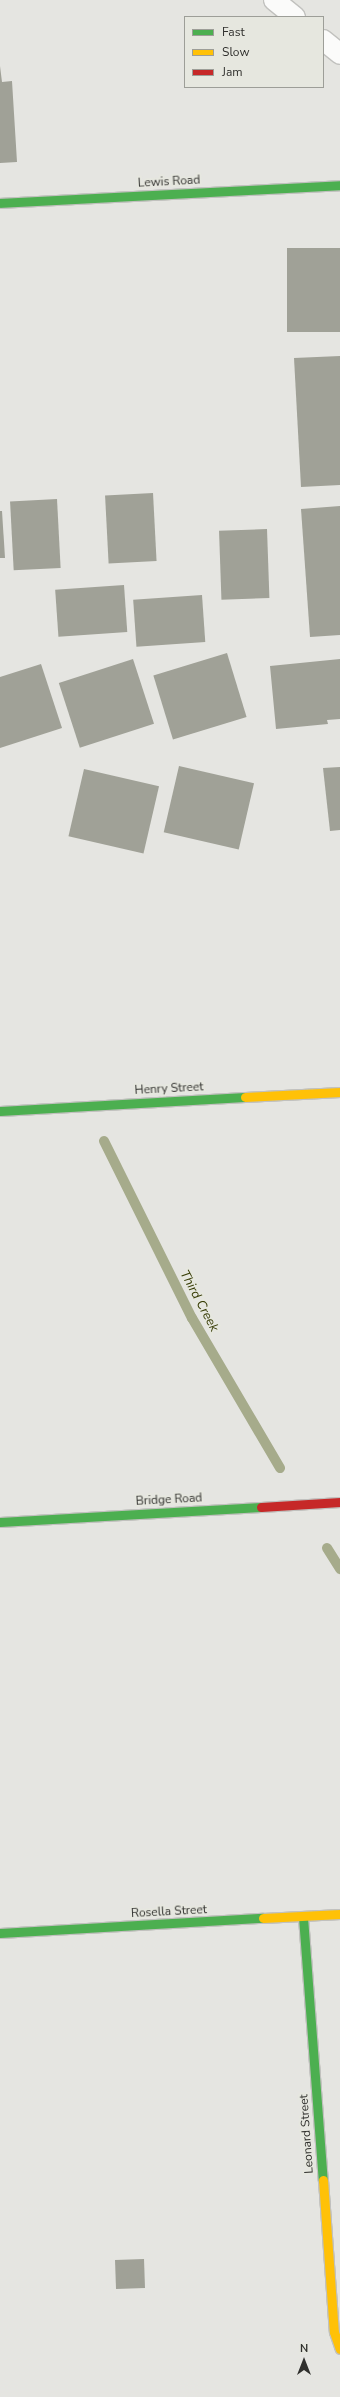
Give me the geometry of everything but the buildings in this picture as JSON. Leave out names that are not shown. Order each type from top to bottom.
[{"type":"street","name":"Lewis Road","points":[[0,203],[340,185]]},
{"type":"street","name":"Henry Street","points":[[0,1111],[340,1092]]},
{"type":"street","name":"Bridge Road","points":[[0,1522],[340,1502]]},
{"type":"street","name":"Rosella Street","points":[[0,1933],[340,1914]]},
{"type":"street","name":"Leonard Street","points":[[303,1917],[334,2332],[340,2349]]},
{"type":"lane","points":[[274,0],[294,16]]},
{"type":"lane","points":[[324,41],[340,54]]},
{"type":"waterway","name":"Third Creek","points":[[104,1141],[192,1318],[280,1468]]},
{"type":"waterway","name":"Third Creek","points":[[327,1548],[340,1569]]},
{"type":"traffic: fast","points":[[0,203],[340,185]]},
{"type":"traffic: fast","points":[[0,1111],[245,1097]]},
{"type":"traffic: fast","points":[[0,1522],[261,1507]]},
{"type":"traffic: fast","points":[[303,1917],[323,2180]]},
{"type":"traffic: fast","points":[[0,1933],[263,1918]]},
{"type":"traffic: slow","points":[[245,1097],[340,1092]]},
{"type":"traffic: slow","points":[[263,1918],[340,1914]]},
{"type":"traffic: slow","points":[[323,2180],[334,2332],[340,2349]]},
{"type":"traffic: jam","points":[[261,1507],[340,1502]]}]
